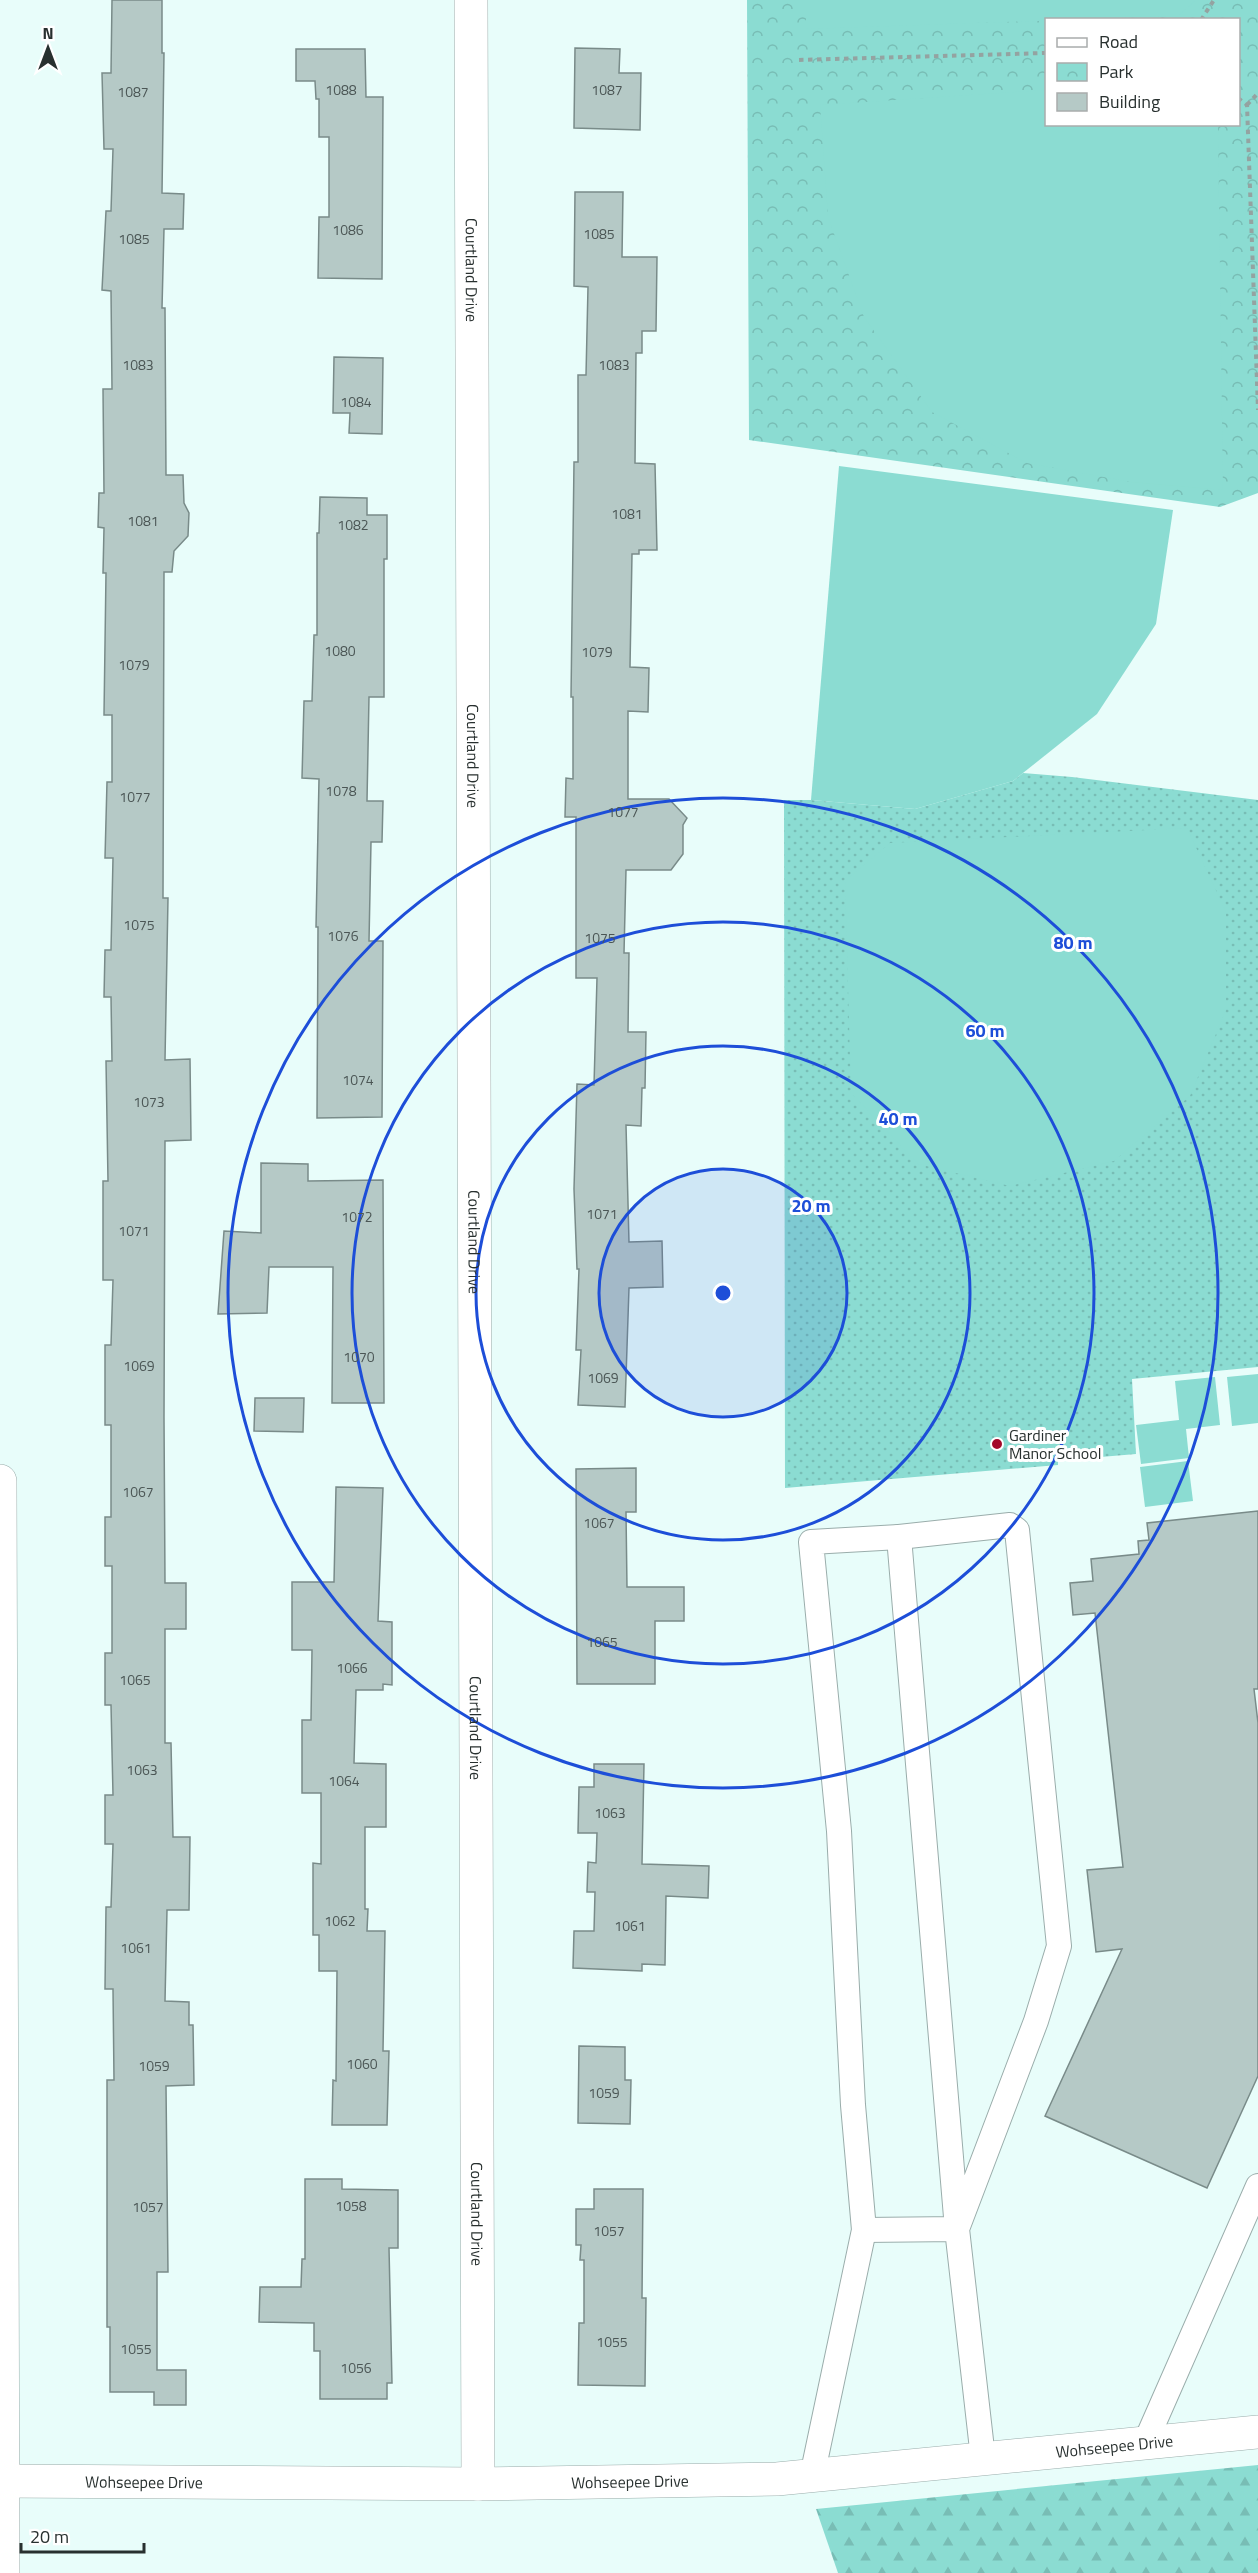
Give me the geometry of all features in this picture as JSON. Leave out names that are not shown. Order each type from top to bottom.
[{"type":"street","name":"Courtland Drive","points":[[471,0],[478,2484]]},
{"type":"street","points":[[0,1481],[3,2573]]},
{"type":"street","name":"Wohseepee Drive","points":[[1,2481],[478,2484],[765,2479],[1258,2432]]},
{"type":"lane","points":[[812,2476],[864,2230],[853,2105],[839,1831],[811,1542],[1010,1525],[1017,1530],[1059,1946],[1036,2021],[957,2229]]},
{"type":"lane","points":[[899,1536],[957,2229],[983,2458]]},
{"type":"lane","points":[[1145,2443],[1258,2186]]},
{"type":"lane","points":[[864,2230],[957,2229]]},
{"type":"path","points":[[1201,18],[1214,0]]},
{"type":"path","points":[[799,60],[1045,53]]},
{"type":"path","points":[[1258,93],[1248,105],[1258,410]]},
{"type":"path","points":[[1240,99],[1248,105]]},
{"type":"green space","points":[[747,0],[1258,0],[1258,493],[1220,507],[749,440]]},
{"type":"green space","points":[[806,0],[1196,0],[1178,16],[1045,18],[1045,21],[806,29]]},
{"type":"green space","points":[[1045,90],[1045,126],[1218,126],[1223,490],[1131,482],[1027,463],[932,412],[864,317],[828,217],[820,105]]},
{"type":"green space","points":[[839,466],[1173,510],[1156,624],[1097,714],[1013,781],[915,809],[811,800]]},
{"type":"green space","points":[[1023,773],[1258,800],[1258,1367],[1132,1379],[1136,1454],[1065,1460],[1063,1453],[1058,1454],[1058,1465],[785,1488],[784,800],[811,800],[915,809],[1013,781]]},
{"type":"green space","points":[[1187,828],[1226,912],[1226,1010],[1190,1096],[1114,1161],[1010,1186],[918,1164],[851,1093],[845,881],[890,843]]},
{"type":"green space","points":[[1258,1374],[1258,1423],[1232,1426],[1227,1377]]},
{"type":"green space","points":[[1215,1377],[1220,1425],[1186,1429],[1189,1458],[1141,1464],[1136,1425],[1179,1420],[1175,1381]]},
{"type":"green space","points":[[1188,1461],[1193,1501],[1145,1507],[1140,1467]]},
{"type":"green space","points":[[1258,2465],[1258,2573],[838,2573],[816,2509]]},
{"type":"building","points":[[112,0],[162,0],[162,53],[164,53],[162,193],[184,194],[183,229],[164,229],[162,308],[165,308],[166,475],[183,475],[184,503],[189,513],[188,536],[174,551],[172,572],[164,572],[163,898],[168,898],[165,1060],[190,1059],[191,1140],[165,1141],[165,1583],[186,1583],[186,1629],[165,1629],[165,1743],[171,1743],[173,1837],[190,1837],[189,1910],[167,1910],[165,2001],[189,2002],[189,2025],[193,2025],[194,2085],[166,2086],[168,2272],[157,2272],[157,2370],[186,2370],[186,2405],[154,2405],[154,2392],[110,2392],[110,2327],[107,2327],[107,2080],[114,2080],[113,1989],[105,1989],[106,1907],[111,1907],[113,1844],[105,1844],[105,1795],[113,1795],[111,1705],[105,1705],[105,1653],[112,1653],[112,1566],[105,1566],[105,1517],[111,1517],[111,1425],[105,1425],[105,1345],[111,1345],[113,1280],[103,1280],[103,1181],[108,1181],[106,1061],[112,1061],[111,997],[104,997],[105,950],[111,950],[113,858],[105,858],[107,782],[112,782],[112,715],[104,715],[106,573],[103,573],[104,528],[98,527],[99,493],[104,493],[103,389],[112,389],[111,291],[102,290],[106,211],[111,211],[113,149],[104,149],[102,73],[111,73]]},
{"type":"building","points":[[575,48],[620,49],[619,73],[641,73],[640,130],[574,128]]},
{"type":"building","points":[[296,49],[365,49],[366,97],[383,97],[382,279],[318,278],[319,217],[329,217],[329,137],[319,137],[319,99],[316,99],[315,81],[296,81]]},
{"type":"building","points":[[575,192],[623,192],[622,257],[657,257],[656,331],[642,331],[642,353],[636,353],[635,463],[655,464],[657,550],[639,550],[639,554],[632,554],[630,667],[649,668],[648,712],[628,711],[628,799],[669,799],[687,818],[683,825],[683,854],[671,870],[626,870],[624,953],[629,953],[628,1032],[646,1032],[645,1088],[642,1088],[641,1126],[626,1125],[629,1242],[662,1241],[663,1287],[629,1288],[625,1407],[578,1405],[581,1350],[576,1350],[579,1269],[577,1269],[574,1189],[577,1084],[594,1085],[597,978],[576,978],[576,817],[565,817],[566,778],[573,779],[573,697],[571,697],[574,462],[578,462],[578,375],[586,375],[588,287],[574,286]]},
{"type":"building","points":[[334,357],[383,358],[382,434],[349,433],[350,413],[333,413]]},
{"type":"building","points":[[320,497],[367,498],[367,515],[387,515],[387,559],[384,559],[384,697],[369,697],[367,801],[383,801],[382,842],[371,842],[369,941],[383,941],[382,1117],[317,1118],[318,927],[316,927],[319,779],[302,778],[304,701],[312,701],[314,635],[317,635],[317,533],[319,533]]},
{"type":"building","points":[[261,1163],[308,1164],[308,1181],[383,1180],[384,1403],[332,1403],[333,1267],[269,1267],[267,1313],[218,1314],[224,1231],[261,1233]]},
{"type":"building","points":[[255,1398],[304,1398],[303,1432],[254,1431]]},
{"type":"building","points":[[636,1468],[636,1512],[626,1512],[627,1587],[684,1587],[684,1621],[655,1621],[655,1684],[577,1684],[576,1469]]},
{"type":"building","points":[[336,1487],[383,1488],[378,1621],[392,1622],[392,1685],[383,1684],[383,1690],[356,1690],[354,1763],[386,1764],[386,1827],[365,1827],[365,1909],[368,1909],[367,1931],[385,1931],[383,2051],[389,2051],[387,2125],[332,2125],[333,2080],[336,2081],[337,1971],[319,1971],[319,1935],[313,1935],[313,1863],[321,1864],[321,1793],[302,1793],[302,1720],[311,1720],[312,1650],[292,1650],[292,1582],[334,1582]]},
{"type":"building","points":[[1258,1511],[1258,1689],[1254,1689],[1258,1723],[1258,2076],[1207,2188],[1045,2116],[1122,1949],[1096,1952],[1087,1870],[1123,1867],[1095,1613],[1073,1615],[1070,1583],[1093,1581],[1091,1559],[1139,1554],[1138,1541],[1149,1540],[1147,1523]]},
{"type":"building","points":[[594,1764],[644,1764],[642,1864],[709,1866],[708,1898],[666,1896],[665,1965],[642,1964],[642,1971],[573,1968],[574,1931],[594,1931],[595,1892],[587,1892],[588,1862],[596,1863],[597,1833],[578,1833],[579,1787],[594,1787]]},
{"type":"building","points":[[579,2046],[625,2047],[625,2080],[631,2080],[630,2124],[578,2123]]},
{"type":"building","points":[[305,2179],[342,2179],[342,2189],[398,2190],[398,2248],[389,2248],[392,2383],[387,2383],[387,2399],[320,2399],[320,2351],[314,2351],[314,2323],[259,2322],[260,2287],[301,2287],[302,2259],[305,2259]]},
{"type":"building","points":[[594,2189],[643,2189],[642,2298],[646,2298],[645,2386],[578,2385],[579,2323],[584,2323],[584,2260],[580,2260],[581,2245],[576,2245],[576,2209],[594,2209]]},
{"type":"place","name":"Gardiner Manor School","points":[[997,1444]]}]
